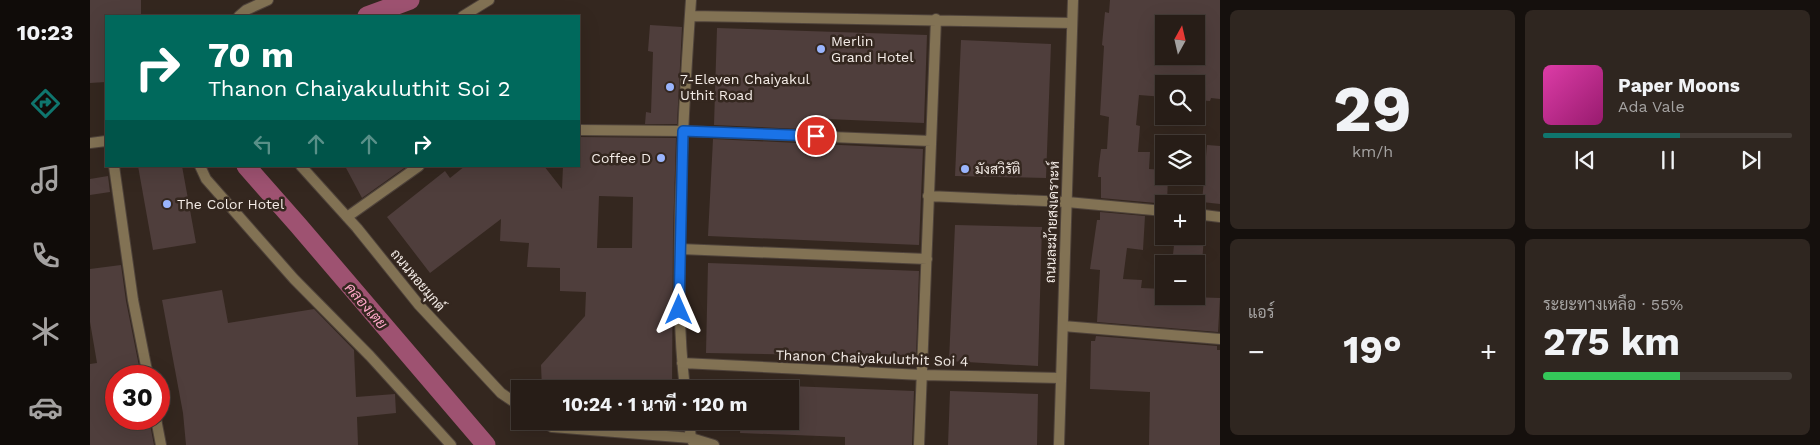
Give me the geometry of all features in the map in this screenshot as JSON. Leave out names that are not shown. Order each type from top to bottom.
[{"type":"street","points":[[240,15],[246,10],[268,0]]},
{"type":"street","points":[[466,15],[489,0]]},
{"type":"street","points":[[684,380],[679,310],[680,249],[683,131],[692,0]]},
{"type":"street","name":"ถนนละม้ายสงเคราะห์","points":[[1059,445],[1073,0]]},
{"type":"street","points":[[690,16],[936,19],[1072,23]]},
{"type":"street","points":[[919,445],[936,19]]},
{"type":"street","points":[[580,130],[683,131],[931,141]]},
{"type":"street","points":[[90,144],[105,141]]},
{"type":"street","points":[[114,167],[133,300],[146,365]]},
{"type":"street","points":[[200,167],[206,179],[294,279],[370,356],[451,445]]},
{"type":"street","name":"ถนนหอยมุกต์","points":[[302,167],[347,217],[425,311],[501,394],[511,400]]},
{"type":"street","points":[[347,217],[418,167]]},
{"type":"street","points":[[928,196],[1067,202],[1155,210]]},
{"type":"street","points":[[1205,215],[1220,217]]},
{"type":"street","points":[[680,249],[926,259]]},
{"type":"street","points":[[1063,326],[1220,339]]},
{"type":"street","name":"Thanon Chaiyakuluthit Soi 4","points":[[682,363],[922,375],[1061,378]]},
{"type":"street","points":[[158,430],[161,445]]},
{"type":"street","points":[[580,430],[714,445]]},
{"type":"building","points":[[90,0],[141,0],[141,15],[105,15],[105,82],[90,83]]},
{"type":"building","points":[[1110,0],[1220,0],[1220,99],[1211,98],[1210,101],[1205,101],[1205,75],[1155,75],[1155,96],[1139,95],[1136,125],[1140,126],[1138,152],[1150,152],[1149,169],[1155,169],[1155,185],[1168,185],[1167,195],[1155,195],[1155,203],[1101,198],[1101,177],[1098,177],[1099,164],[1101,149],[1107,149],[1109,117],[1100,115],[1105,12],[1109,13]]},
{"type":"building","points":[[650,25],[682,27],[677,124],[645,124],[646,112],[651,113],[653,52],[648,51]]},
{"type":"building","points":[[717,28],[927,35],[924,123],[826,119],[825,130],[714,125]]},
{"type":"building","points":[[961,40],[1051,44],[1046,178],[955,176]]},
{"type":"building","points":[[580,137],[676,138],[672,380],[542,380],[541,365],[585,316],[586,292],[560,291],[560,268],[527,267],[529,243],[500,241],[501,219],[430,273],[387,217],[445,171],[450,178],[464,167],[545,167],[562,189],[563,167],[580,167]],"holes":[[[599,196],[633,197],[632,248],[597,248]]]},
{"type":"building","points":[[713,139],[923,149],[919,245],[708,236]]},
{"type":"building","points":[[1207,145],[1220,146],[1220,204],[1205,202],[1205,195],[1203,195],[1205,185]]},
{"type":"building","name":"The Color Hotel","points":[[138,167],[182,167],[196,243],[153,250]]},
{"type":"building","points":[[346,167],[406,167],[362,198]]},
{"type":"building","points":[[108,176],[110,192],[90,195],[90,179]]},
{"type":"building","points":[[1100,212],[1145,216],[1143,250],[1127,248],[1123,279],[1142,280],[1141,288],[1155,289],[1155,305],[1205,305],[1205,297],[1220,298],[1218,332],[1097,322],[1100,270],[1090,269],[1097,220],[1100,220]]},
{"type":"building","points":[[955,225],[1042,227],[1038,366],[949,361]]},
{"type":"building","points":[[1174,245],[1203,245],[1203,255],[1173,255]]},
{"type":"building","points":[[708,263],[919,271],[916,357],[706,353]]},
{"type":"building","points":[[121,265],[139,365],[105,365],[105,430],[151,430],[154,445],[90,445],[90,364],[97,363],[90,322],[90,269]]},
{"type":"building","points":[[222,290],[228,323],[314,309],[354,350],[356,397],[395,394],[396,413],[357,417],[358,445],[186,445],[183,413],[162,300]]},
{"type":"building","points":[[1096,336],[1217,346],[1217,350],[1220,350],[1220,445],[1149,445],[1150,392],[1090,389],[1091,341],[1095,341]]},
{"type":"building","points":[[799,386],[914,391],[912,445],[845,445],[845,437],[740,433],[740,430],[799,430]]},
{"type":"building","points":[[950,391],[1038,394],[1037,445],[948,445]]},
{"type":"waterway","name":"คลองเตย","points":[[370,15],[410,0]]},
{"type":"waterway","name":"คลองเตย","points":[[247,167],[486,445]]},
{"type":"place","name":"Merlin Grand Hotel","points":[[821,49]]},
{"type":"place","name":"7-Eleven Chaiyakul Uthit Road","points":[[670,87]]},
{"type":"place","name":"Coffee D","points":[[661,158]]},
{"type":"place","name":"มังสวิรัติ","points":[[965,169]]},
{"type":"place","name":"The Color Hotel","points":[[167,204]]},
{"type":"route","points":[[679,310],[683,131],[816,136]]}]
